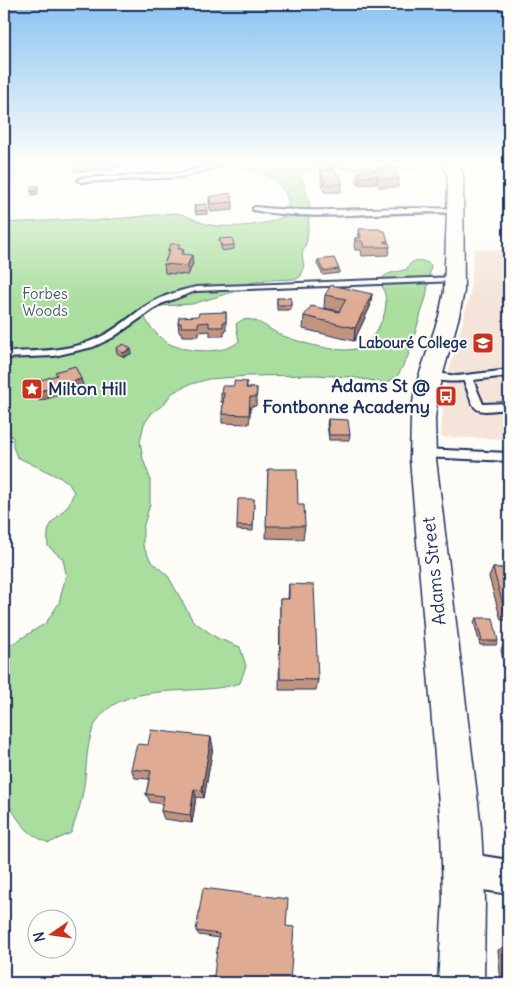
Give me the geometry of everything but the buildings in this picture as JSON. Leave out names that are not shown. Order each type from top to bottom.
[{"type":"main road","name":"Adams Street","points":[[456,211],[455,279],[448,316],[430,375],[424,407],[423,453],[464,870],[461,983]]},
{"type":"street","points":[[464,870],[509,877]]},
{"type":"lane","points":[[263,210],[291,214],[390,210]]},
{"type":"lane","points":[[438,210],[456,211]]},
{"type":"lane","points":[[4,356],[60,352],[86,346],[108,337],[154,304],[178,293],[196,289],[455,279]]},
{"type":"lane","points":[[430,375],[468,379],[509,372]]},
{"type":"lane","points":[[468,379],[479,408],[509,406]]},
{"type":"lane","points":[[423,453],[509,457]]},
{"type":"shaded area","name":"Labouré College","points":[[474,249],[509,250],[509,439],[441,437],[444,390],[470,295]]},
{"type":"green space","name":"Forbes Woods","points":[[287,210],[310,210],[307,240],[302,254],[304,267],[301,276],[297,279],[266,280],[250,283],[233,292],[192,304],[160,306],[148,312],[145,318],[153,330],[172,345],[197,351],[217,350],[225,349],[239,341],[236,324],[241,320],[247,319],[258,322],[281,335],[299,341],[334,349],[355,349],[363,346],[369,340],[383,318],[386,299],[380,281],[382,278],[385,275],[407,269],[414,261],[421,261],[431,265],[426,297],[408,356],[398,375],[387,383],[350,377],[316,375],[248,376],[209,379],[188,385],[172,393],[164,404],[152,413],[144,424],[140,441],[143,459],[150,478],[150,504],[143,528],[143,546],[151,561],[168,576],[193,621],[217,638],[240,647],[246,666],[240,683],[221,687],[155,692],[134,696],[115,704],[100,716],[89,742],[84,788],[71,833],[49,843],[34,836],[19,821],[7,801],[4,800],[4,649],[46,623],[59,603],[66,574],[63,559],[48,546],[48,532],[54,520],[68,505],[74,492],[67,481],[17,457],[13,447],[13,438],[8,431],[4,430],[4,223],[84,219],[84,221],[92,221],[176,213],[214,226],[235,226],[268,222],[285,216]]},
{"type":"place","name":"Labouré College","points":[[483,343]]},
{"type":"place","name":"Milton Hill","points":[[32,389]]},
{"type":"place","name":"Adams St @ Fontbonne Academy","points":[[446,396]]}]
